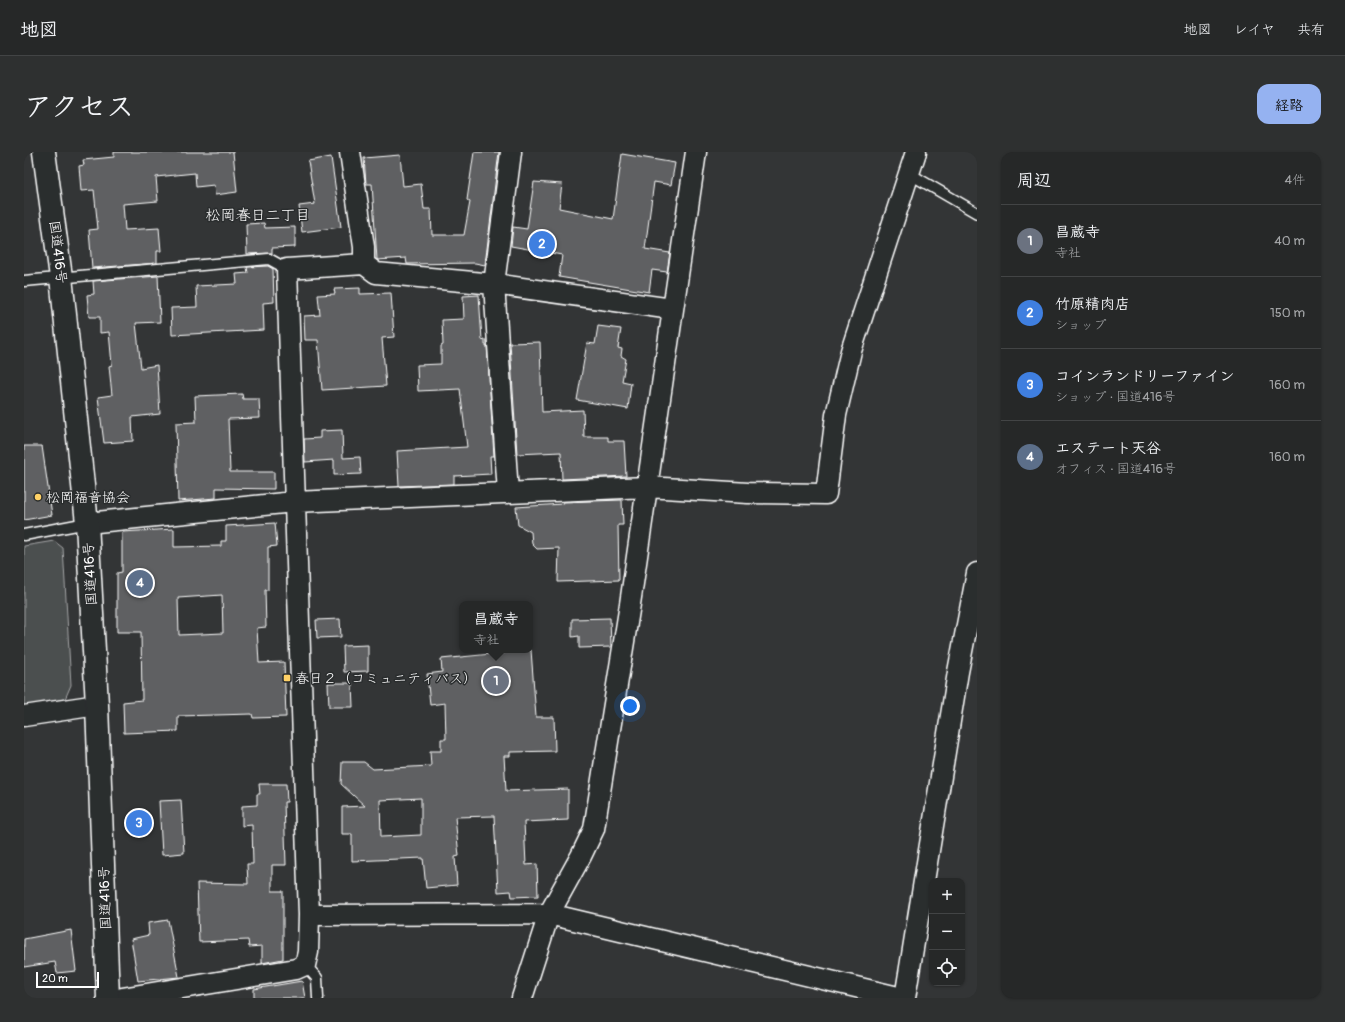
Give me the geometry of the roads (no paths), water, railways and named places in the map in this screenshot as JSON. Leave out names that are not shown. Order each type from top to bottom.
[{"type":"highway","name":"国道416号","points":[[44,152],[61,277],[87,523],[97,705],[108,998]]},
{"type":"street","points":[[350,152],[364,247],[364,264]]},
{"type":"street","points":[[508,493],[494,284],[511,152]]},
{"type":"street","points":[[522,998],[548,914],[581,856],[594,829],[630,604],[696,152]]},
{"type":"street","points":[[87,523],[294,502],[647,487],[748,493],[826,494],[836,415],[851,351],[916,152]]},
{"type":"street","points":[[122,998],[296,969],[305,965],[308,952],[309,915],[287,269],[364,264],[376,273],[494,284],[672,309]]},
{"type":"street","points":[[309,915],[548,914],[829,989],[903,998],[958,672],[977,573]]},
{"type":"street","points":[[24,716],[97,705]]},
{"type":"lane","points":[[910,174],[977,213]]},
{"type":"lane","points":[[24,281],[269,259],[287,269]]},
{"type":"lane","points":[[24,535],[87,523]]},
{"type":"lane","points":[[305,965],[316,978],[318,998]]},
{"type":"place","name":"竹原精肉店","points":[[542,244]]},
{"type":"place","name":"松岡福音協会","points":[[38,497]]},
{"type":"place","name":"エステート天谷","points":[[140,583]]},
{"type":"place","name":"春日２（コミュニティバス）","points":[[287,678]]},
{"type":"place","name":"昌蔵寺","points":[[496,681]]},
{"type":"place","name":"コインランドリーファイン","points":[[139,823]]},
{"type":"district","name":"松岡春日二丁目","points":[[258,215]]}]
